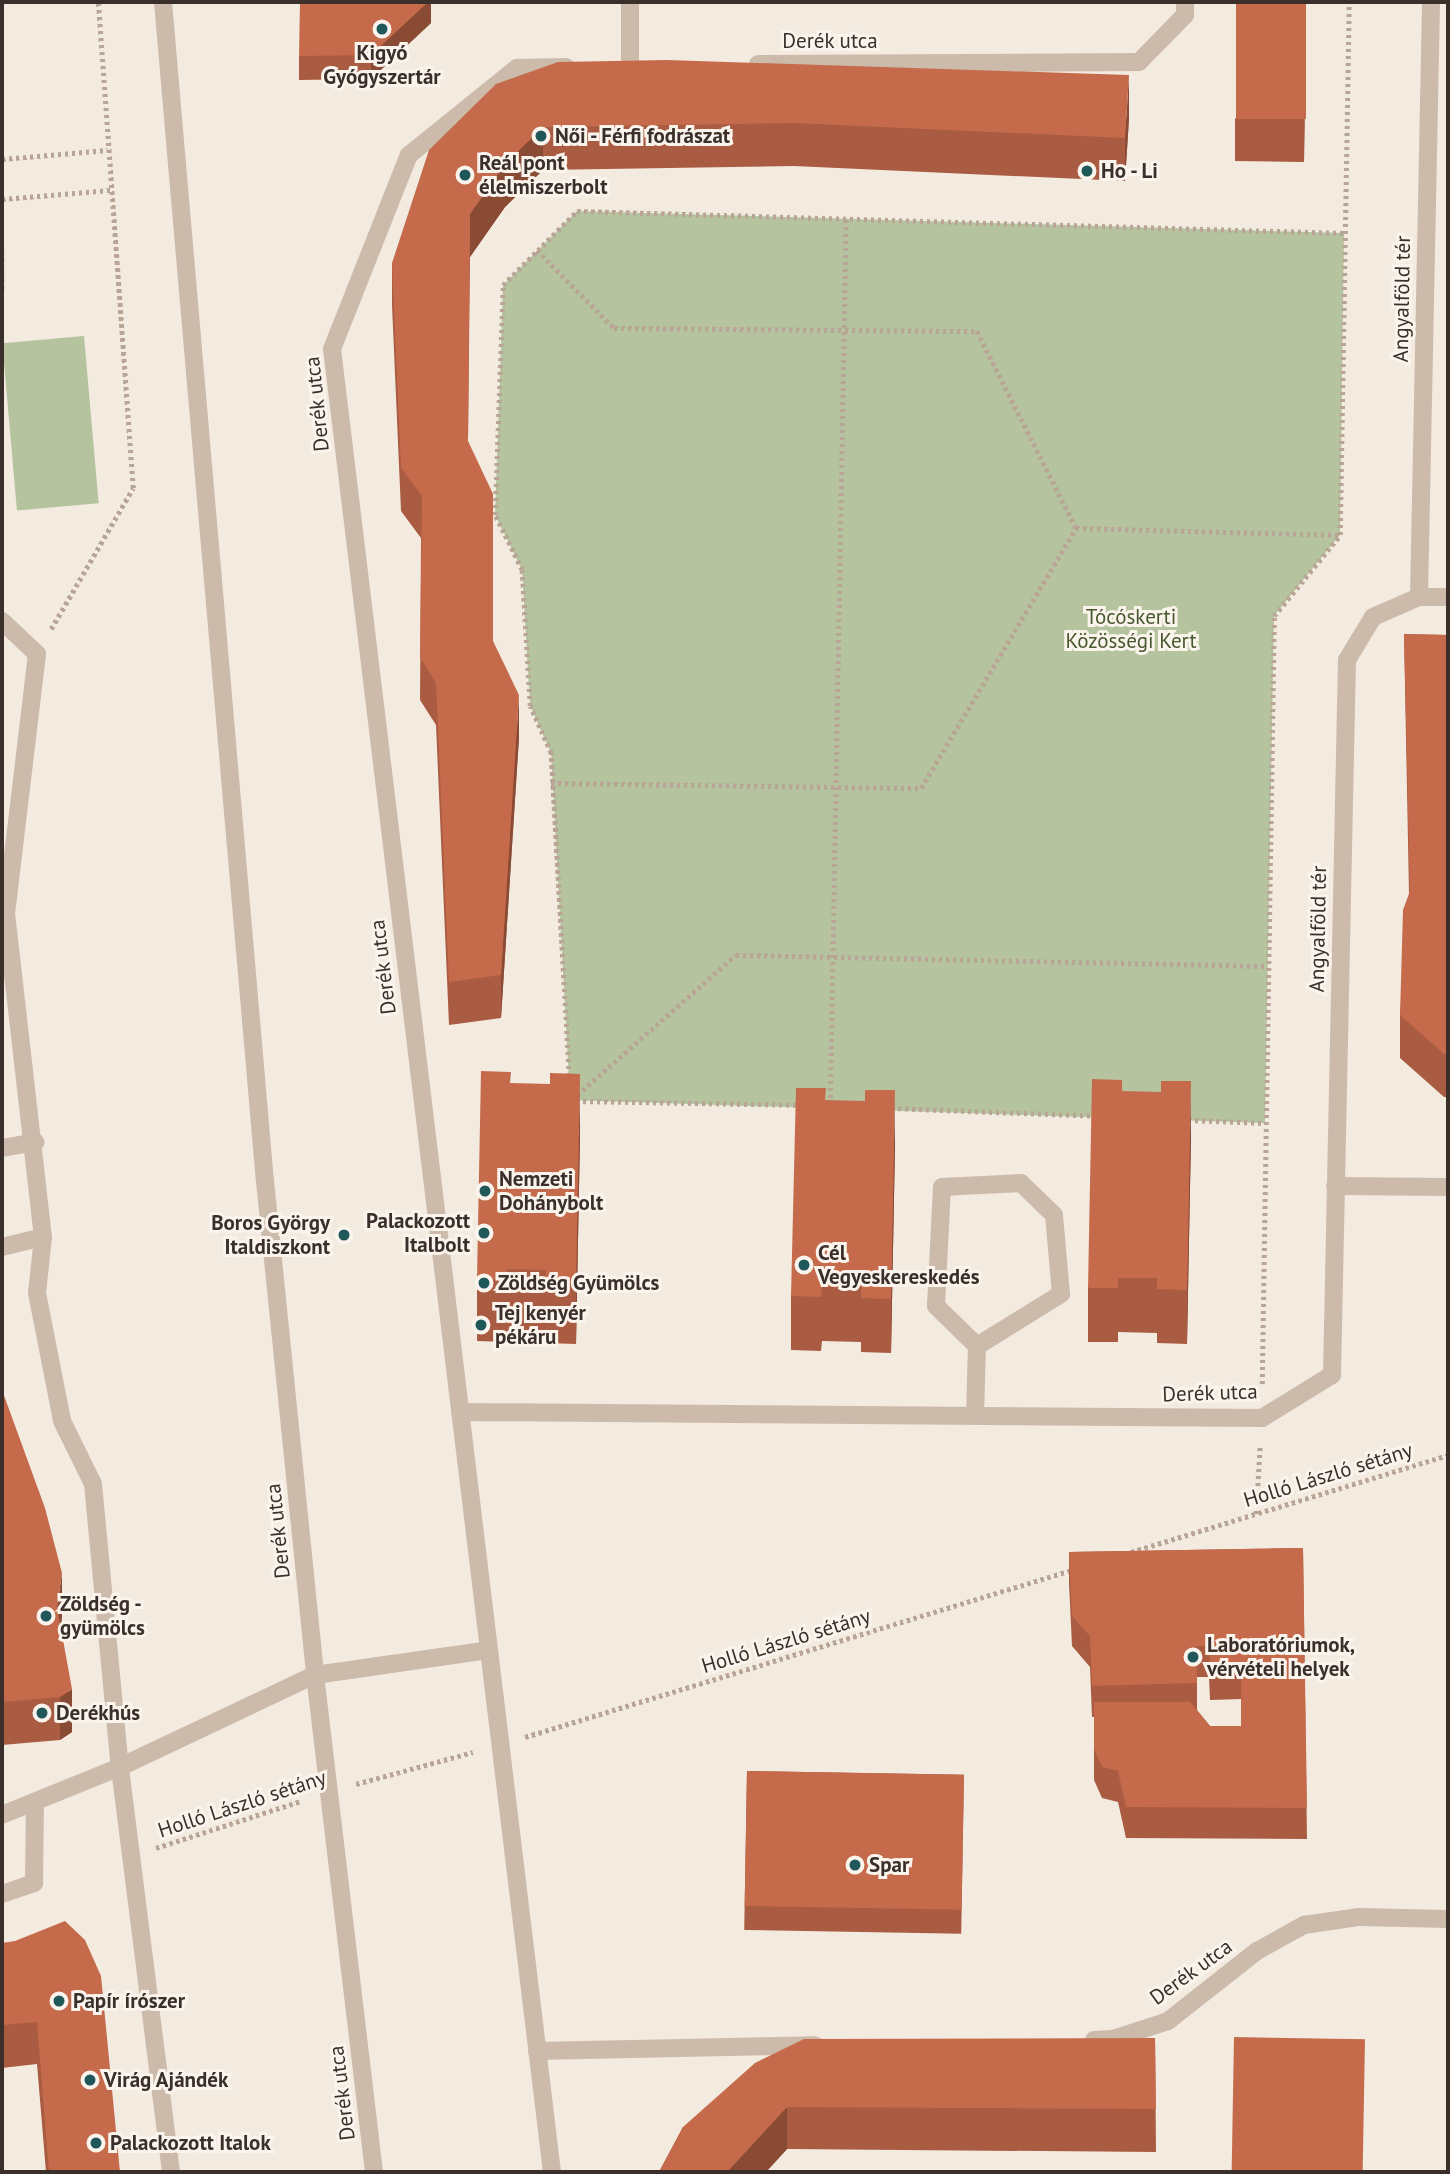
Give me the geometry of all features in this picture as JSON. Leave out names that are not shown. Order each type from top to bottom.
[{"type":"street","name":"Derék utca","points":[[163,2],[265,1181],[315,1675],[331,1791],[374,2172]]},
{"type":"street","points":[[605,66],[636,65],[630,2]]},
{"type":"street","name":"Derék utca","points":[[740,64],[1139,62],[1185,15],[1185,2]]},
{"type":"street","name":"Angyalföld tér","points":[[1419,597],[1431,2]]},
{"type":"street","name":"Derék utca","points":[[552,2172],[331,349],[408,155],[517,68],[580,66]]},
{"type":"street","name":"Angyalföld tér","points":[[1335,1186],[1347,660],[1373,617],[1419,597],[1448,597]]},
{"type":"street","points":[[2,621],[37,654],[6,913],[35,1142],[43,1237],[37,1293],[62,1421],[93,1484],[120,1767],[171,2172]]},
{"type":"street","points":[[2,1148],[35,1142]]},
{"type":"street","points":[[975,1416],[977,1346],[936,1306],[942,1187],[1021,1183],[1054,1215],[1061,1294],[977,1346]]},
{"type":"street","name":"Derék utca","points":[[460,1412],[1262,1418],[1332,1375],[1335,1186]]},
{"type":"street","points":[[1335,1186],[1448,1187]]},
{"type":"street","points":[[2,1247],[43,1237]]},
{"type":"street","points":[[2,1815],[35,1804],[120,1767],[315,1675],[488,1650]]},
{"type":"street","points":[[2,1894],[34,1883],[35,1804]]},
{"type":"street","name":"Derék utca","points":[[1073,2040],[1113,2039],[1168,2021],[1257,1951],[1304,1925],[1359,1917],[1448,1919]]},
{"type":"street","points":[[537,2051],[834,2045],[807,2062]]},
{"type":"path","points":[[37,654],[133,488],[98,2]]},
{"type":"path","points":[[1256,1514],[1262,1418],[1274,616],[1340,535],[1349,2]]},
{"type":"path","points":[[2,159],[108,150]]},
{"type":"path","points":[[2,199],[111,190]]},
{"type":"path","points":[[570,1100],[551,753],[530,706],[522,570],[495,515],[503,285],[577,211],[1344,233]]},
{"type":"path","points":[[830,1105],[846,219]]},
{"type":"path","points":[[537,250],[614,328],[977,331],[1076,527]]},
{"type":"path","points":[[2,251],[2,292]]},
{"type":"path","points":[[1076,527],[1340,535]]},
{"type":"path","points":[[551,783],[921,788],[1076,527]]},
{"type":"path","points":[[570,1100],[736,954],[1268,967]]},
{"type":"path","points":[[570,1100],[802,1105]]},
{"type":"path","points":[[816,1105],[843,1106]]},
{"type":"path","points":[[884,1108],[1102,1116]]},
{"type":"path","points":[[1184,1119],[1265,1123]]},
{"type":"path","name":"Holló László sétány","points":[[1124,1554],[1448,1455]]},
{"type":"path","name":"Holló László sétány","points":[[132,1856],[331,1791],[502,1744],[1084,1566]]},
{"type":"green space","name":"Tócóskerti Közösségi Kert","points":[[577,211],[1344,233],[1340,535],[1274,616],[1265,1123],[570,1100],[551,753],[530,706],[522,570],[495,515],[503,285]]},
{"type":"green space","points":[[84,336],[99,503],[17,511],[2,343]]},
{"type":"building","points":[[300,2],[428,2],[371,55],[299,56]]},
{"type":"building","points":[[1236,2],[1306,2],[1306,119],[1236,119]]},
{"type":"building","points":[[667,60],[1129,75],[1125,138],[794,123],[543,127],[505,164],[470,214],[468,441],[493,494],[493,641],[519,695],[501,975],[449,982],[436,683],[420,657],[422,496],[401,468],[392,263],[429,150],[496,84],[558,62]]},
{"type":"building","points":[[1404,634],[1448,635],[1448,1054],[1444,1054],[1400,1015],[1403,910],[1410,891]]},
{"type":"building","points":[[481,1071],[511,1072],[510,1083],[550,1084],[550,1073],[580,1074],[576,1282],[546,1281],[546,1270],[507,1269],[507,1280],[477,1279]]},
{"type":"building","points":[[1092,1079],[1122,1080],[1122,1091],[1161,1092],[1161,1081],[1191,1081],[1187,1290],[1157,1289],[1157,1278],[1118,1278],[1118,1288],[1088,1288]]},
{"type":"building","points":[[796,1088],[826,1088],[825,1100],[865,1101],[865,1090],[895,1090],[891,1299],[861,1298],[861,1287],[822,1287],[821,1297],[791,1296]]},
{"type":"building","points":[[2,1390],[45,1508],[62,1573],[57,1607],[72,1689],[60,1697],[2,1702]]},
{"type":"building","points":[[1303,1548],[1307,1808],[1126,1807],[1118,1771],[1102,1767],[1094,1749],[1094,1702],[1190,1702],[1210,1726],[1241,1726],[1241,1668],[1210,1669],[1209,1646],[1196,1646],[1197,1683],[1092,1686],[1090,1636],[1072,1616],[1069,1552]]},
{"type":"building","name":"Spar","points":[[747,1771],[964,1775],[962,1910],[745,1906]]},
{"type":"building","points":[[65,1921],[85,1940],[101,1976],[120,2172],[49,2172],[37,2022],[2,2025],[2,1943],[15,1941]]},
{"type":"building","points":[[1234,2037],[1365,2039],[1363,2172],[1232,2172]]},
{"type":"building","points":[[1155,2038],[1156,2109],[787,2107],[727,2172],[659,2172],[683,2127],[755,2063],[804,2039]]},
{"type":"place","name":"Kigyó Gyógyszertár","points":[[382,29]]},
{"type":"place","name":"Női - Férfi fodrászat","points":[[541,136]]},
{"type":"place","name":"Ho - Li","points":[[1087,171]]},
{"type":"place","name":"Reál pont élelmiszerbolt","points":[[465,175]]},
{"type":"place","name":"Nemzeti Dohánybolt","points":[[485,1191]]},
{"type":"place","name":"Palackozott Italbolt","points":[[484,1233]]},
{"type":"place","name":"Boros György Italdiszkont","points":[[344,1235]]},
{"type":"place","name":"Cél Vegyeskereskedés","points":[[804,1265]]},
{"type":"place","name":"Zöldség Gyümölcs","points":[[484,1283]]},
{"type":"place","name":"Tej kenyér pékáru","points":[[481,1325]]},
{"type":"place","name":"Zöldség - gyümölcs","points":[[46,1616]]},
{"type":"place","name":"Laboratóriumok, vérvételi helyek","points":[[1193,1657]]},
{"type":"place","name":"Derékhús","points":[[42,1713]]},
{"type":"place","name":"Spar","points":[[855,1865]]},
{"type":"place","name":"Papír írószer","points":[[59,2001]]},
{"type":"place","name":"Virág Ajándék","points":[[90,2080]]},
{"type":"place","name":"Palackozott Italok","points":[[96,2143]]}]
